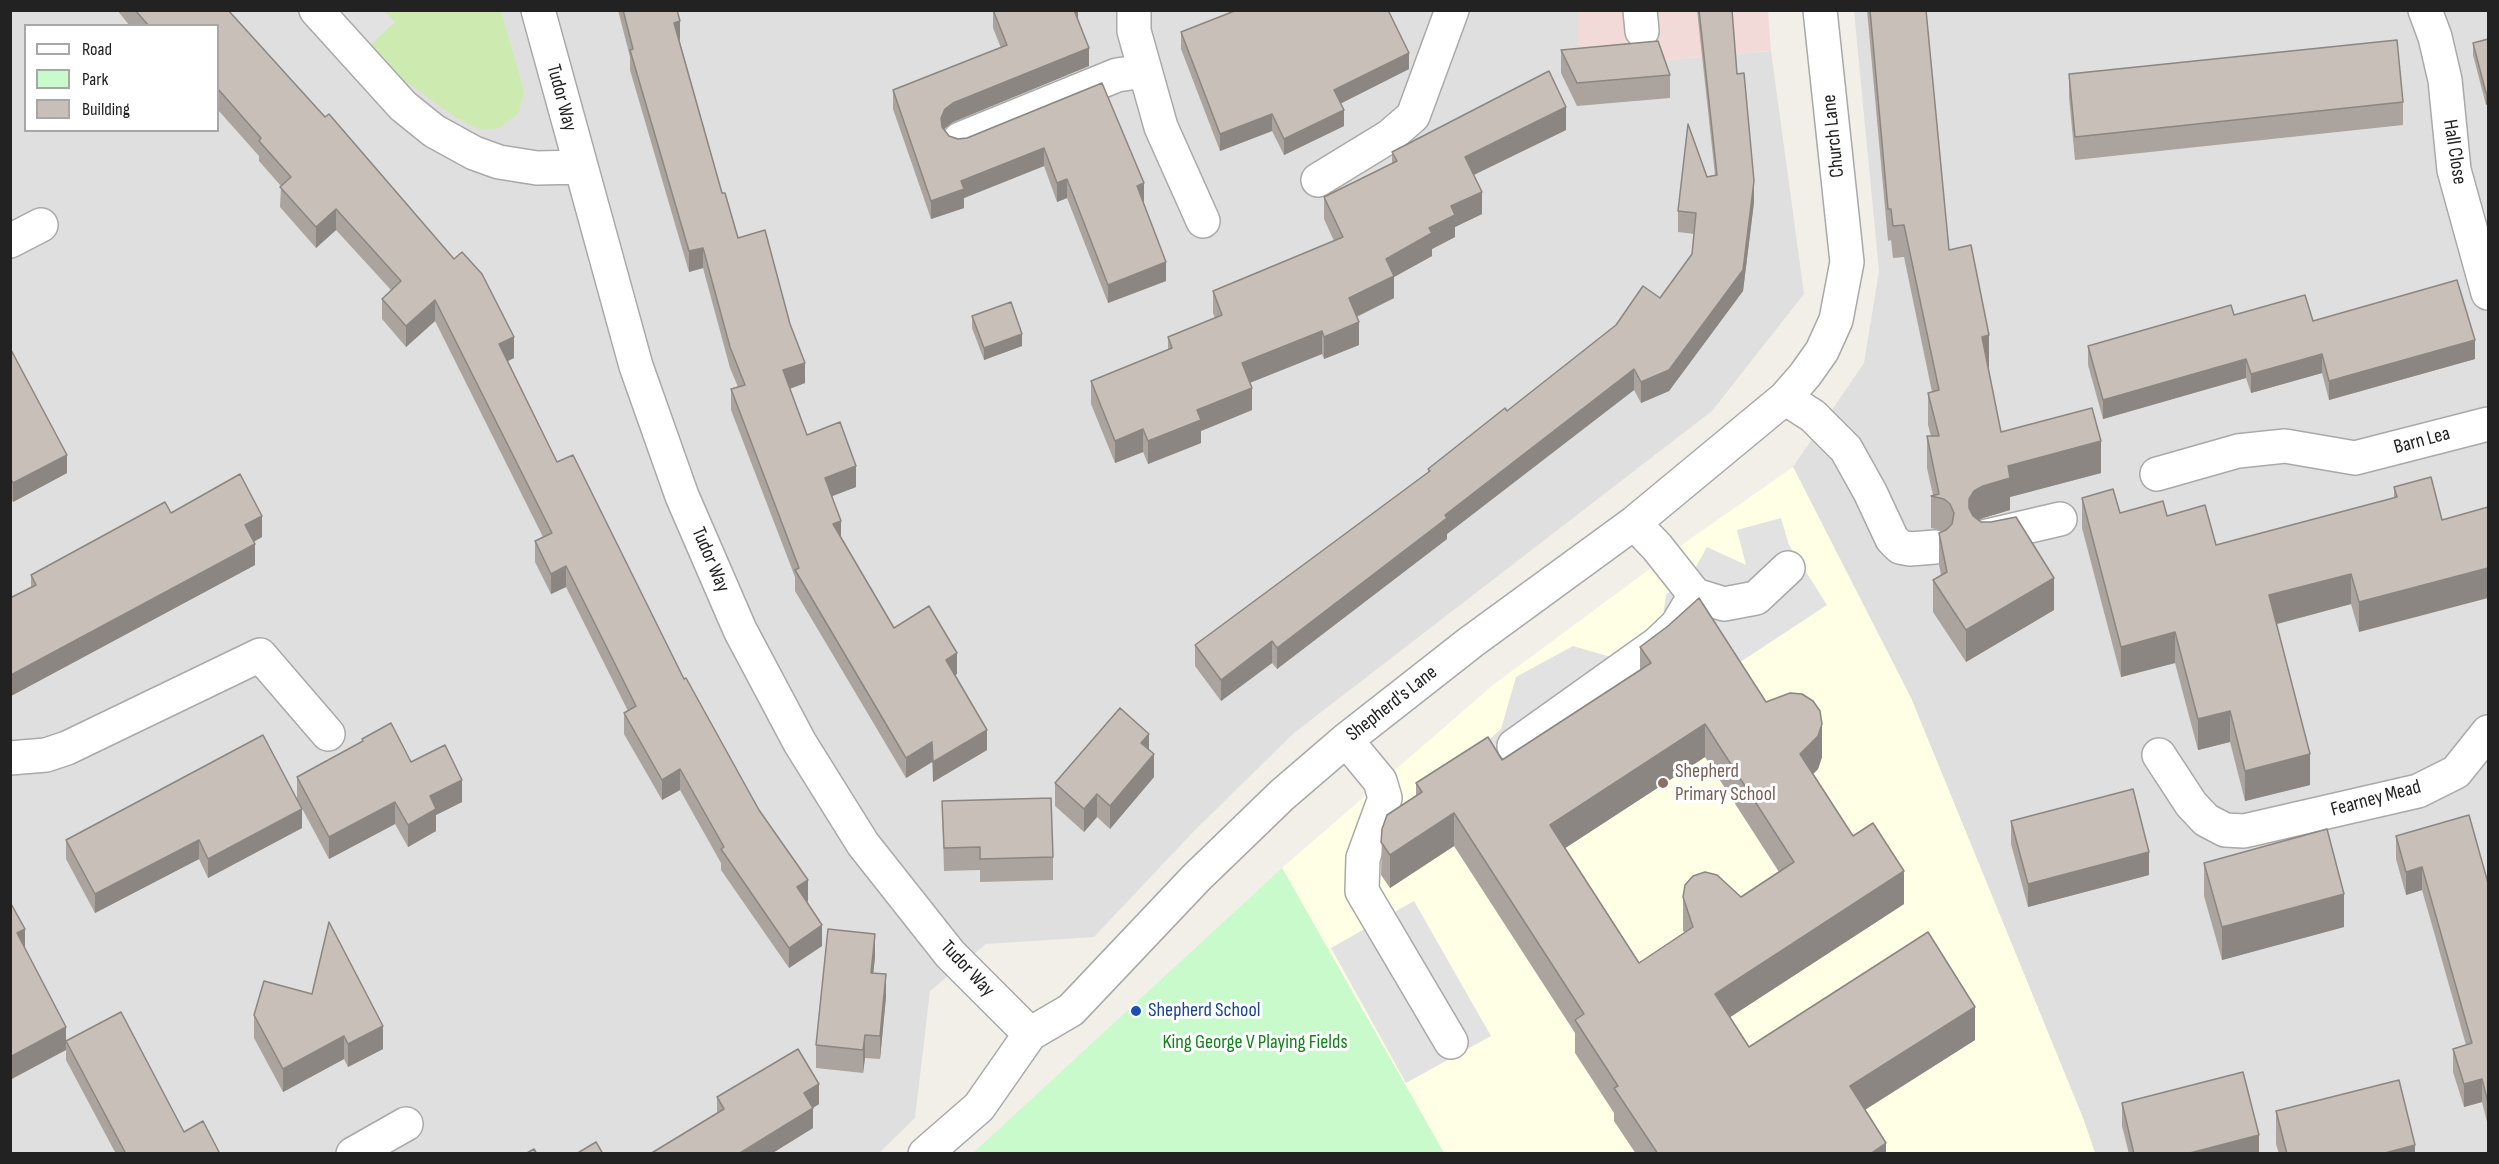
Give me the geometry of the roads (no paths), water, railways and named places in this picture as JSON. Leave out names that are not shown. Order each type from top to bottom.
[{"type":"street","points":[[316,10],[404,106],[434,131],[474,153],[499,162],[537,168],[580,167]]},
{"type":"street","name":"Tudor Way","points":[[538,10],[636,366],[682,496],[740,630],[800,743],[863,844],[950,954],[1030,1034]]},
{"type":"street","points":[[1134,10],[1134,31],[1161,127],[1203,221]]},
{"type":"street","points":[[1318,180],[1390,136],[1413,116],[1452,10]]},
{"type":"street","name":"Church Lane","points":[[1820,10],[1847,262]]},
{"type":"street","name":"Hall Close","points":[[2425,10],[2435,37],[2445,80],[2454,170],[2488,293]]},
{"type":"street","points":[[960,139],[1118,75],[1144,71]]},
{"type":"street","points":[[10,240],[41,225]]},
{"type":"street","name":"Shepherd's Lane","points":[[925,1154],[979,1107],[1030,1034],[1071,1010],[1196,878],[1282,795],[1346,740],[1471,642],[1634,523],[1785,398],[1822,351],[1836,320],[1847,262]]},
{"type":"street","points":[[1785,398],[1813,416],[1846,449],[1870,492],[1892,539],[1900,547],[1910,549],[1935,547]]},
{"type":"street","name":"Barn Lea","points":[[2157,474],[2238,451],[2285,446],[2355,459],[2488,424]]},
{"type":"street","points":[[1987,536],[2060,519]]},
{"type":"street","points":[[1634,523],[1657,546],[1695,595],[1724,604],[1756,598],[1788,568]]},
{"type":"street","points":[[1514,746],[1657,644],[1677,625],[1695,595]]},
{"type":"street","points":[[10,758],[46,755],[67,748],[260,655],[328,734]]},
{"type":"street","name":"Fearney Mead","points":[[2159,755],[2191,804],[2206,820],[2225,830],[2244,831],[2418,790],[2456,772],[2486,739]]},
{"type":"street","points":[[1346,740],[1380,781],[1385,798],[1363,858],[1362,891],[1451,1042]]},
{"type":"street","points":[[353,1154],[406,1124]]},
{"type":"place","name":"Shepherd Primary School","points":[[1663,783]]},
{"type":"place","name":"Shepherd School","points":[[1136,1011]]},
{"type":"park label","name":"King George V Playing Fields","points":[[1255,1043]]}]
